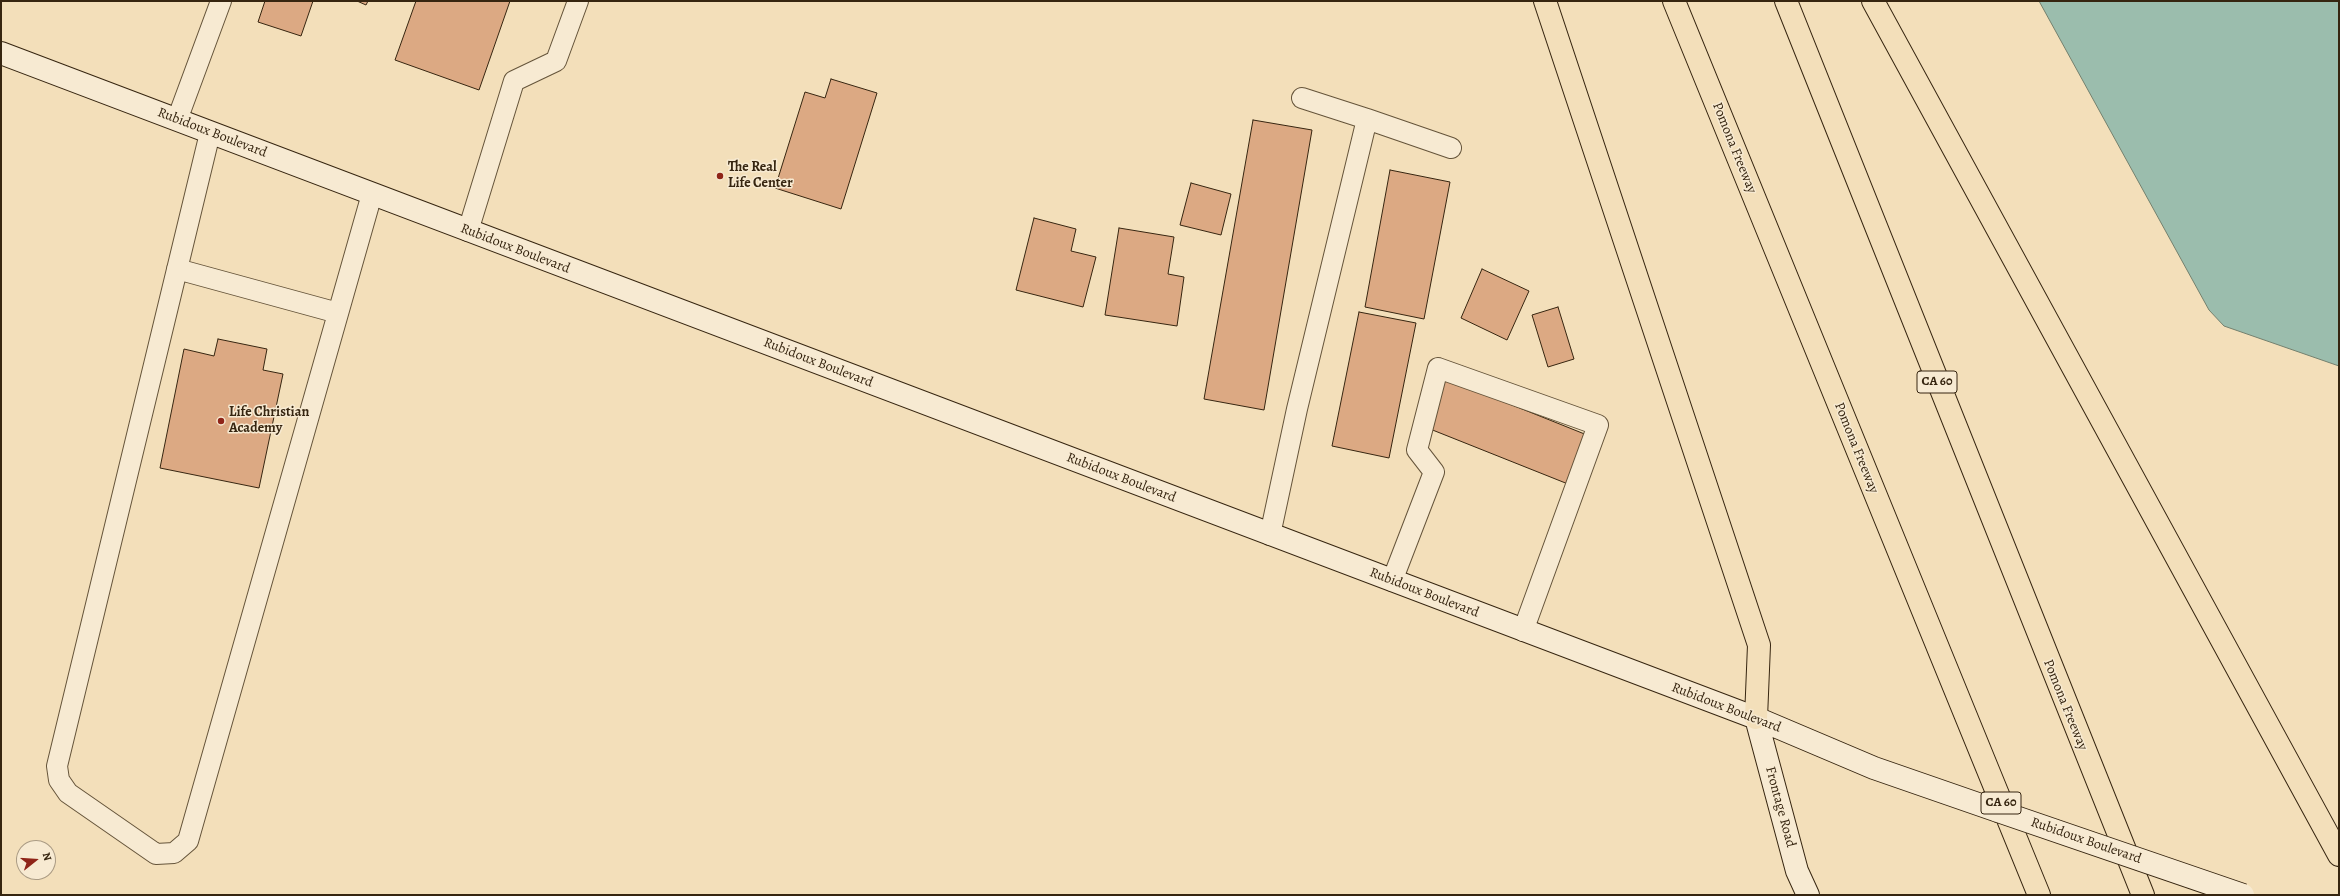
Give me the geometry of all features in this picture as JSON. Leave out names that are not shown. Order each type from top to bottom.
[{"type":"highway","points":[[1545,1],[1759,645],[1756,718]]},
{"type":"highway","name":"Pomona Freeway","points":[[1674,1],[2039,895]]},
{"type":"highway","name":"Pomona Freeway","points":[[1786,1],[2143,895]]},
{"type":"highway","points":[[1874,1],[2339,855]]},
{"type":"main road","name":"Rubidoux Boulevard","points":[[1,53],[1523,631],[1756,718],[1874,768],[2243,895]]},
{"type":"main road","name":"Frontage Road","points":[[1756,718],[1797,871],[1808,895]]},
{"type":"lane","points":[[177,120],[221,1]]},
{"type":"lane","points":[[468,231],[514,80],[556,61],[578,1]]},
{"type":"lane","points":[[1302,98],[1451,148]]},
{"type":"lane","points":[[1270,535],[1297,409],[1367,119]]},
{"type":"lane","points":[[210,133],[58,766],[60,780],[68,793],[156,854],[174,853],[188,841],[372,194]]},
{"type":"lane","points":[[177,269],[338,314]]},
{"type":"lane","points":[[1392,581],[1434,472],[1417,450],[1438,368],[1598,425],[1523,631]]},
{"type":"shaded area","points":[[2039,1],[2339,1],[2339,366],[2224,326],[2209,310]]},
{"type":"building","points":[[265,1],[313,1],[301,36],[258,22]]},
{"type":"building","points":[[357,1],[368,1],[366,5]]},
{"type":"building","points":[[416,1],[510,1],[479,90],[395,60]]},
{"type":"building","points":[[831,79],[877,93],[841,209],[775,188],[805,92],[825,98]]},
{"type":"building","points":[[1253,120],[1312,130],[1264,410],[1204,399]]},
{"type":"building","points":[[1390,170],[1450,182],[1424,319],[1365,307]]},
{"type":"building","points":[[1191,183],[1231,194],[1221,235],[1180,225]]},
{"type":"building","points":[[1034,218],[1076,229],[1071,251],[1096,257],[1083,307],[1016,290]]},
{"type":"building","points":[[1119,228],[1174,237],[1168,274],[1184,277],[1177,326],[1105,315]]},
{"type":"building","points":[[1482,269],[1529,291],[1507,340],[1461,318]]},
{"type":"building","points":[[1558,307],[1574,359],[1548,367],[1532,315]]},
{"type":"building","points":[[1359,312],[1416,323],[1389,458],[1332,446]]},
{"type":"building","name":"Life Christian Academy","points":[[218,339],[267,349],[263,370],[283,374],[259,488],[160,468],[184,349],[214,356]]},
{"type":"building","points":[[1445,378],[1587,435],[1568,484],[1425,427]]},
{"type":"place","name":"The Real Life Center","points":[[720,176]]},
{"type":"place","name":"Life Christian Academy","points":[[221,421]]}]
